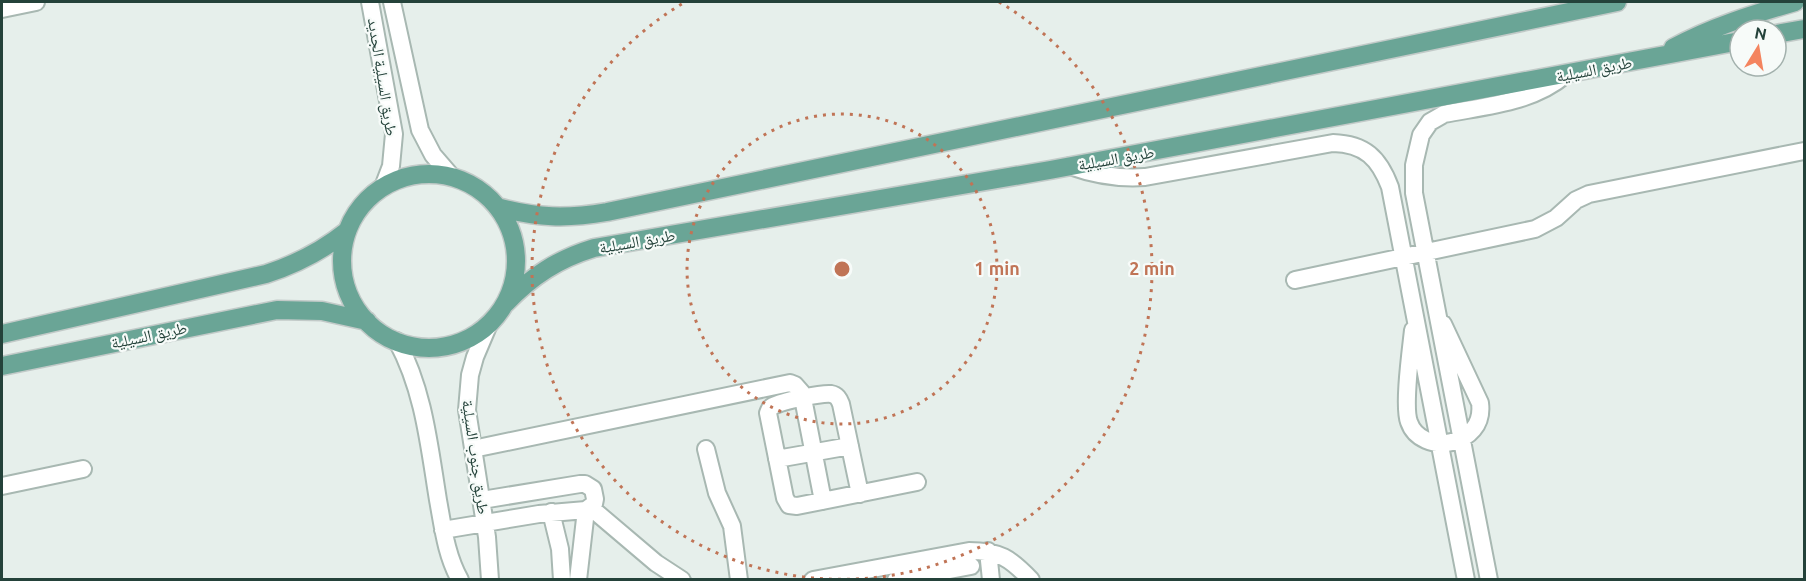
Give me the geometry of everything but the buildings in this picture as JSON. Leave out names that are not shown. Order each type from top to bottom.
[{"type":"main road","name":"طريق السيلية","points":[[498,207],[553,218],[599,213],[1617,2]]},
{"type":"main road","points":[[1656,57],[1691,38],[1795,2]]},
{"type":"main road","points":[[1788,32],[1804,29]]},
{"type":"main road","name":"طريق السيلية","points":[[506,303],[537,274],[555,263],[594,248],[1070,166],[1728,43]]},
{"type":"main road","points":[[423,174],[452,177],[477,189],[498,207],[508,224],[515,244],[516,264],[513,284],[506,303],[489,324],[473,336],[455,344],[436,347],[416,346],[397,341],[381,333],[355,306],[342,270],[347,231],[355,214],[383,187],[402,178],[423,174]]},
{"type":"main road","name":"طريق السيلية","points":[[2,334],[275,271],[317,253],[347,231]]},
{"type":"main road","name":"طريق السيلية","points":[[2,366],[277,310],[322,310],[367,321]]},
{"type":"street","points":[[2,9],[36,2]]},
{"type":"street","name":"طريق السيلية الجديد","points":[[370,2],[394,134],[391,166],[383,187]]},
{"type":"street","name":"طريق السيلية الجديد","points":[[392,2],[420,130],[433,155],[452,177]]},
{"type":"street","points":[[1489,579],[1435,311],[1414,193],[1413,179],[1418,142],[1430,122],[1444,114],[1534,94],[1554,84],[1565,75]]},
{"type":"street","points":[[1070,166],[1108,177],[1144,177],[1323,144],[1343,143],[1366,152],[1383,169],[1390,187],[1466,579]]},
{"type":"street","points":[[1294,279],[1535,229],[1556,218],[1576,200],[1589,194],[1804,151]]},
{"type":"street","points":[[1415,314],[1409,378],[1408,417],[1412,428],[1421,438],[1440,442],[1462,439],[1469,435],[1478,424],[1480,403],[1454,344],[1435,311]]},
{"type":"street","name":"طريق جنوب السيلية","points":[[489,324],[475,357],[467,392],[467,410],[485,522],[490,579]]},
{"type":"street","points":[[397,341],[411,368],[420,396],[443,530],[460,579]]},
{"type":"street","points":[[473,450],[779,384],[798,399],[814,452],[823,501]]},
{"type":"street","points":[[860,494],[841,404],[837,397],[831,394],[798,399],[774,405],[768,411],[785,498],[789,505],[797,506],[860,494],[917,482]]},
{"type":"street","points":[[777,459],[850,446]]},
{"type":"street","points":[[706,449],[717,493],[732,526],[739,579]]},
{"type":"street","points":[[2,486],[83,469]]},
{"type":"street","points":[[482,500],[585,484],[593,489],[595,499],[588,508],[578,579]]},
{"type":"street","points":[[443,530],[588,508],[656,563],[682,579]]},
{"type":"street","points":[[551,513],[560,549],[562,579]]},
{"type":"street","points":[[896,579],[971,566],[988,551]]},
{"type":"street","points":[[988,551],[991,579]]},
{"type":"street","points":[[988,551],[1001,555],[1016,564],[1031,579]]},
{"type":"street","points":[[813,579],[971,566]]}]
